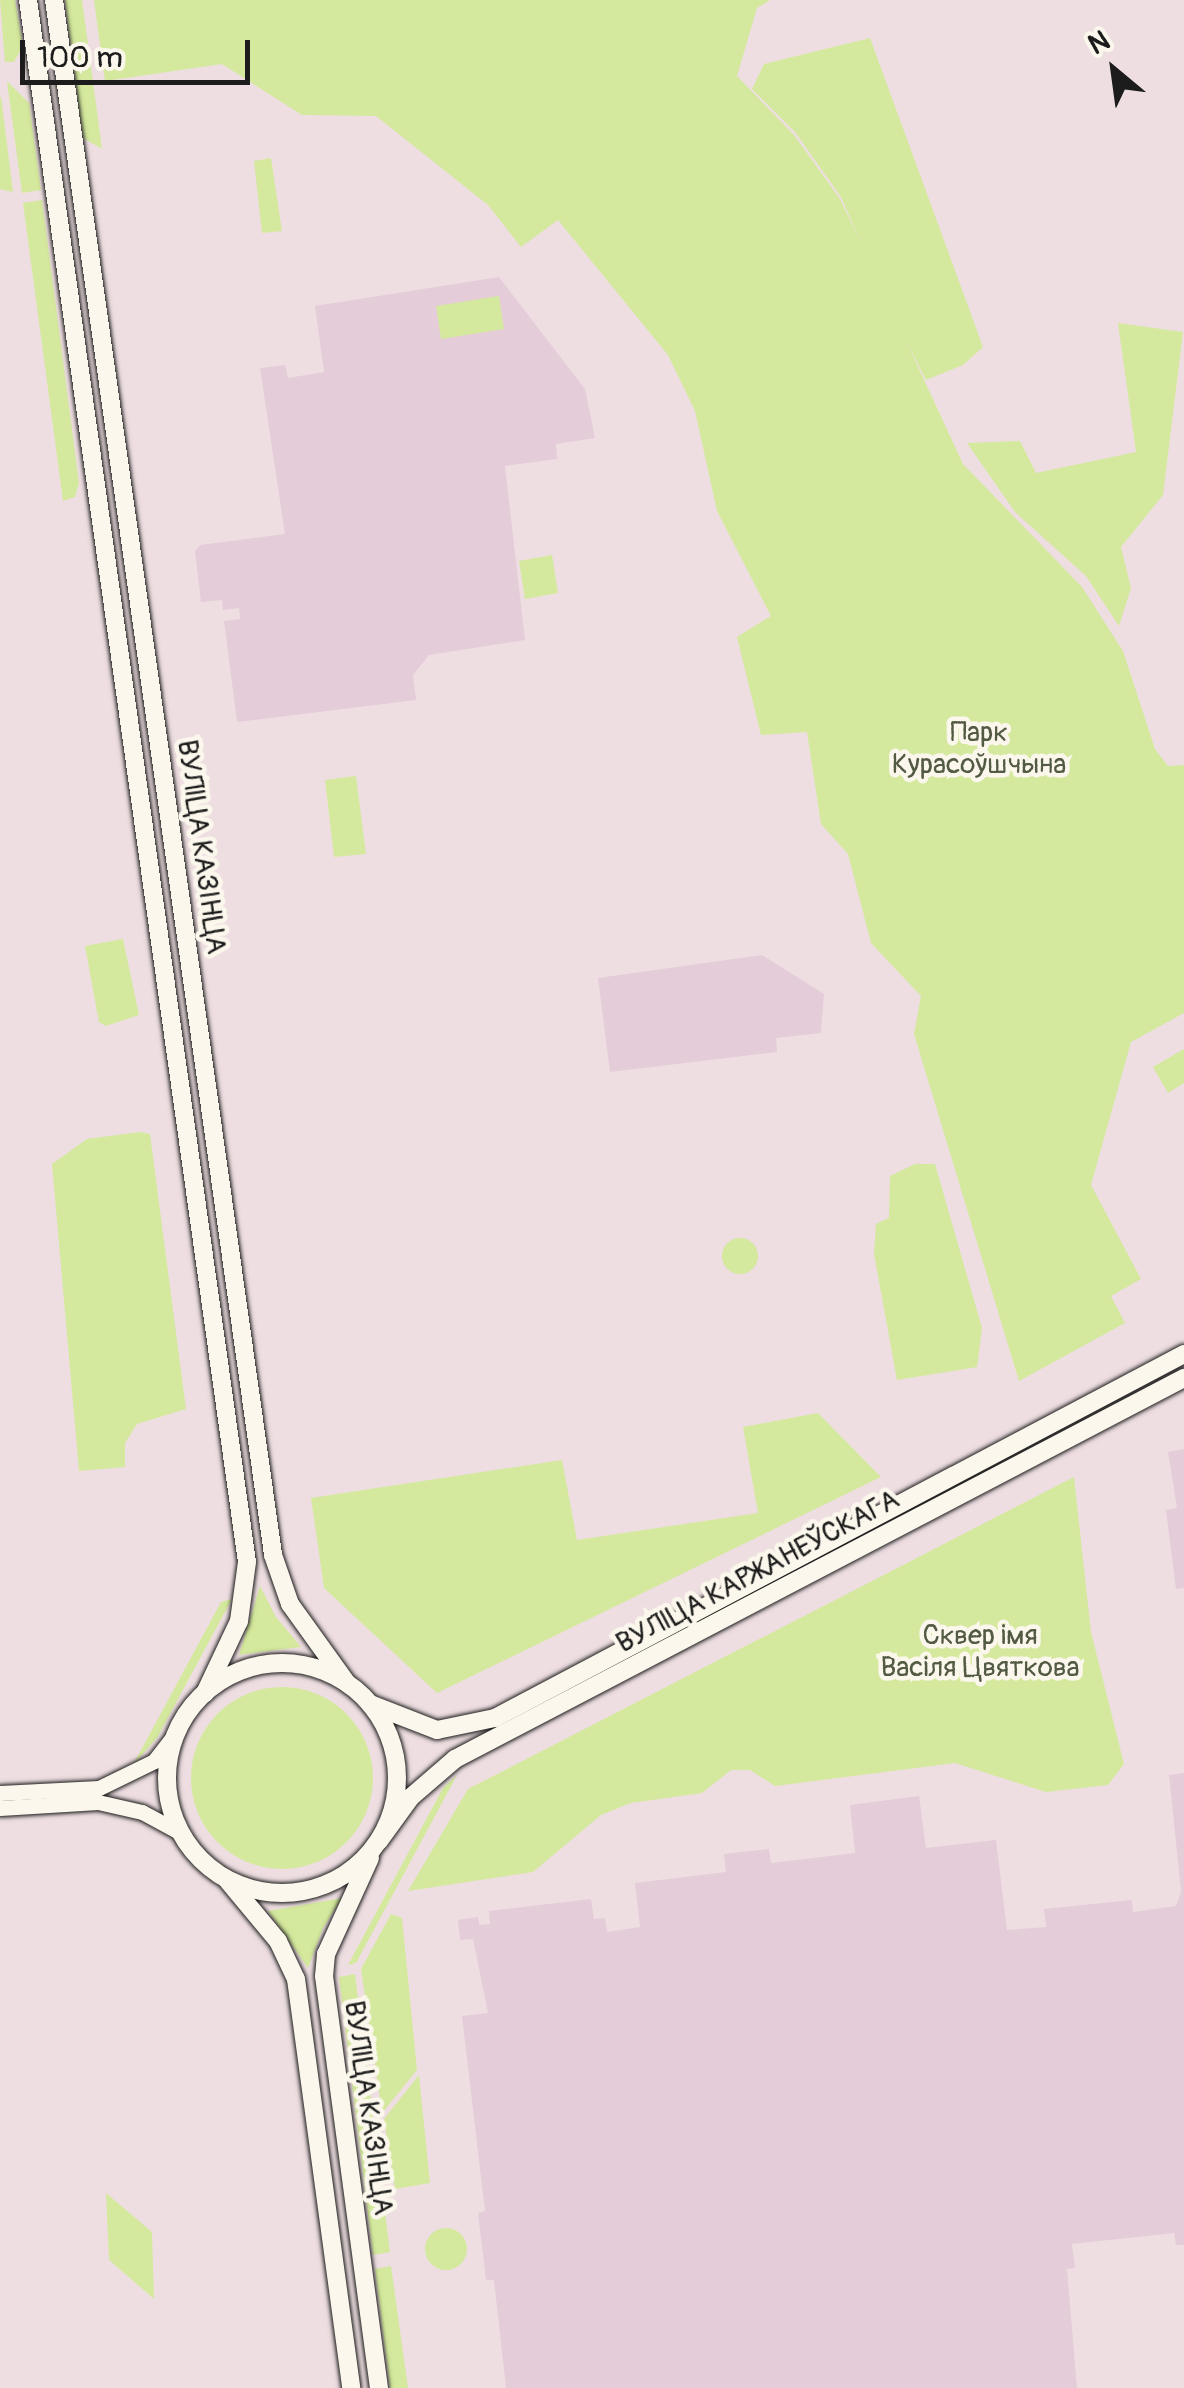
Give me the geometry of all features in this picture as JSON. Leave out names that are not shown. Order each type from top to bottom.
[{"type":"main road","name":"ВУЛІЦА КАЗІНЦА","points":[[28,0],[248,1578],[238,1621],[205,1693]]},
{"type":"main road","name":"ВУЛІЦА КАЗІНЦА","points":[[54,0],[272,1555],[290,1604],[346,1682]]},
{"type":"main road","points":[[50,162],[78,159]]},
{"type":"main road","points":[[98,504],[126,500]]},
{"type":"main road","name":"ВУЛІЦА КАРЖАНЕЎСКАГА","points":[[370,1704],[437,1730],[495,1718],[1184,1354]]},
{"type":"main road","name":"ВУЛІЦА КАРЖАНЕЎСКАГА","points":[[377,1842],[410,1797],[456,1759],[1184,1378]]},
{"type":"main road","points":[[274,1663],[314,1667],[346,1682],[370,1704],[390,1735],[397,1774],[394,1807],[377,1842],[337,1879],[304,1890],[268,1892],[224,1877],[181,1834],[167,1778],[176,1732],[205,1693],[236,1672],[274,1663]]},
{"type":"main road","name":"ВУЛІЦА КАЗІНЦА","points":[[377,1842],[326,1954],[324,1976],[379,2388]]},
{"type":"main road","name":"ВУЛІЦА КАЗІНЦА","points":[[224,1877],[278,1941],[296,1979],[351,2388]]},
{"type":"street","points":[[0,1793],[99,1788],[154,1761],[176,1732]]},
{"type":"street","points":[[0,1808],[98,1802],[142,1812],[181,1834]]},
{"type":"shaded area","points":[[499,277],[585,389],[595,438],[556,444],[557,459],[505,466],[525,640],[429,655],[413,675],[416,700],[237,722],[224,621],[240,619],[239,608],[223,610],[222,600],[201,602],[195,551],[200,545],[285,534],[260,368],[285,365],[288,378],[324,372],[315,306]]},
{"type":"shaded area","points":[[762,955],[824,994],[821,1033],[776,1038],[777,1052],[610,1072],[598,978]]},
{"type":"shaded area","points":[[1184,1449],[1184,1588],[1176,1589],[1166,1510],[1177,1508],[1168,1452]]},
{"type":"shaded area","points":[[1184,1773],[1184,2245],[1176,2245],[1174,2233],[1072,2244],[1075,2268],[1067,2269],[1077,2388],[506,2388],[494,2280],[486,2280],[478,2213],[485,2211],[462,2016],[488,2013],[473,1939],[460,1940],[458,1920],[478,1917],[479,1925],[490,1924],[489,1911],[591,1899],[594,1919],[605,1918],[607,1932],[640,1927],[635,1883],[726,1872],[724,1854],[769,1849],[771,1863],[855,1853],[850,1805],[919,1796],[926,1848],[996,1840],[1007,1930],[1046,1927],[1044,1909],[1132,1900],[1133,1912],[1176,1906],[1181,1891],[1169,1775]]},
{"type":"green space","points":[[0,0],[15,0],[23,46],[14,62],[5,62]]},
{"type":"green space","points":[[65,0],[82,0],[102,149],[83,138]]},
{"type":"green space","name":"Парк Курасоўшчына","points":[[94,0],[770,0],[757,8],[737,76],[794,135],[840,199],[861,243],[841,197],[795,132],[752,89],[764,64],[870,38],[983,347],[963,365],[926,380],[906,341],[963,464],[1082,587],[1123,651],[1155,749],[1168,766],[1184,765],[1184,1013],[1131,1042],[1091,1185],[1141,1279],[1111,1296],[1125,1323],[1019,1381],[914,1034],[921,996],[871,943],[848,854],[821,824],[807,732],[761,735],[737,637],[771,616],[717,511],[695,411],[668,355],[558,220],[521,247],[488,205],[376,116],[302,115],[222,64],[105,81]]},
{"type":"green space","points":[[7,81],[29,103],[41,190],[22,193]]},
{"type":"green space","points":[[1,97],[13,192],[0,189]]},
{"type":"green space","points":[[271,158],[282,231],[262,233],[254,161]]},
{"type":"green space","points":[[42,200],[79,483],[75,497],[63,501],[23,203]]},
{"type":"green space","points":[[499,296],[504,329],[441,339],[436,306]]},
{"type":"green space","points":[[1118,323],[1183,332],[1163,495],[1121,547],[1131,588],[1119,626],[1086,576],[1015,512],[967,443],[1020,441],[1036,473],[1136,452]]},
{"type":"green space","points":[[552,555],[558,593],[525,599],[519,561]]},
{"type":"green space","points":[[356,776],[366,854],[334,857],[325,780]]},
{"type":"green space","points":[[123,939],[139,1015],[106,1026],[99,1022],[85,946]]},
{"type":"green space","points":[[1184,1049],[1184,1083],[1168,1093],[1153,1067]]},
{"type":"green space","points":[[150,1134],[186,1409],[137,1424],[125,1443],[125,1467],[79,1471],[52,1164],[87,1139]]},
{"type":"green space","points":[[915,1164],[935,1164],[982,1328],[977,1367],[897,1380],[874,1254],[876,1224],[889,1218],[890,1176]]},
{"type":"green space","points":[[740,1238],[753,1243],[758,1256],[753,1269],[740,1274],[727,1269],[722,1256],[727,1243]]},
{"type":"green space","points":[[818,1413],[881,1477],[437,1693],[324,1588],[311,1498],[562,1460],[577,1540],[758,1513],[743,1427]]},
{"type":"green space","name":"Сквер імя Васіля Цвяткова","points":[[1074,1477],[1091,1632],[1124,1764],[1108,1785],[1046,1792],[955,1763],[775,1786],[750,1770],[731,1770],[702,1793],[631,1803],[601,1815],[533,1872],[408,1891],[468,1789]]},
{"type":"green space","points":[[260,1586],[276,1617],[301,1647],[239,1655]]},
{"type":"green space","points":[[232,1599],[157,1738],[133,1765],[221,1602]]},
{"type":"green space","points":[[282,1687],[317,1694],[346,1714],[366,1743],[373,1778],[366,1813],[346,1842],[317,1862],[282,1869],[247,1862],[218,1842],[198,1813],[191,1778],[198,1743],[218,1714],[247,1694]]},
{"type":"green space","points":[[457,1775],[356,1963],[348,1965],[443,1788]]},
{"type":"green space","points":[[342,1898],[323,1928],[308,1968],[268,1911]]},
{"type":"green space","points":[[391,1914],[402,1918],[417,2070],[382,2113],[361,1969]]},
{"type":"green space","points":[[355,1974],[390,2252],[373,2255],[339,1977]]},
{"type":"green space","points":[[419,2075],[430,2183],[395,2189],[384,2119]]},
{"type":"green space","points":[[106,2193],[152,2232],[154,2299],[109,2260]]},
{"type":"green space","points":[[446,2228],[461,2234],[467,2249],[461,2264],[446,2270],[431,2264],[425,2249],[431,2234]]},
{"type":"green space","points":[[391,2266],[408,2388],[390,2388],[375,2269]]}]
